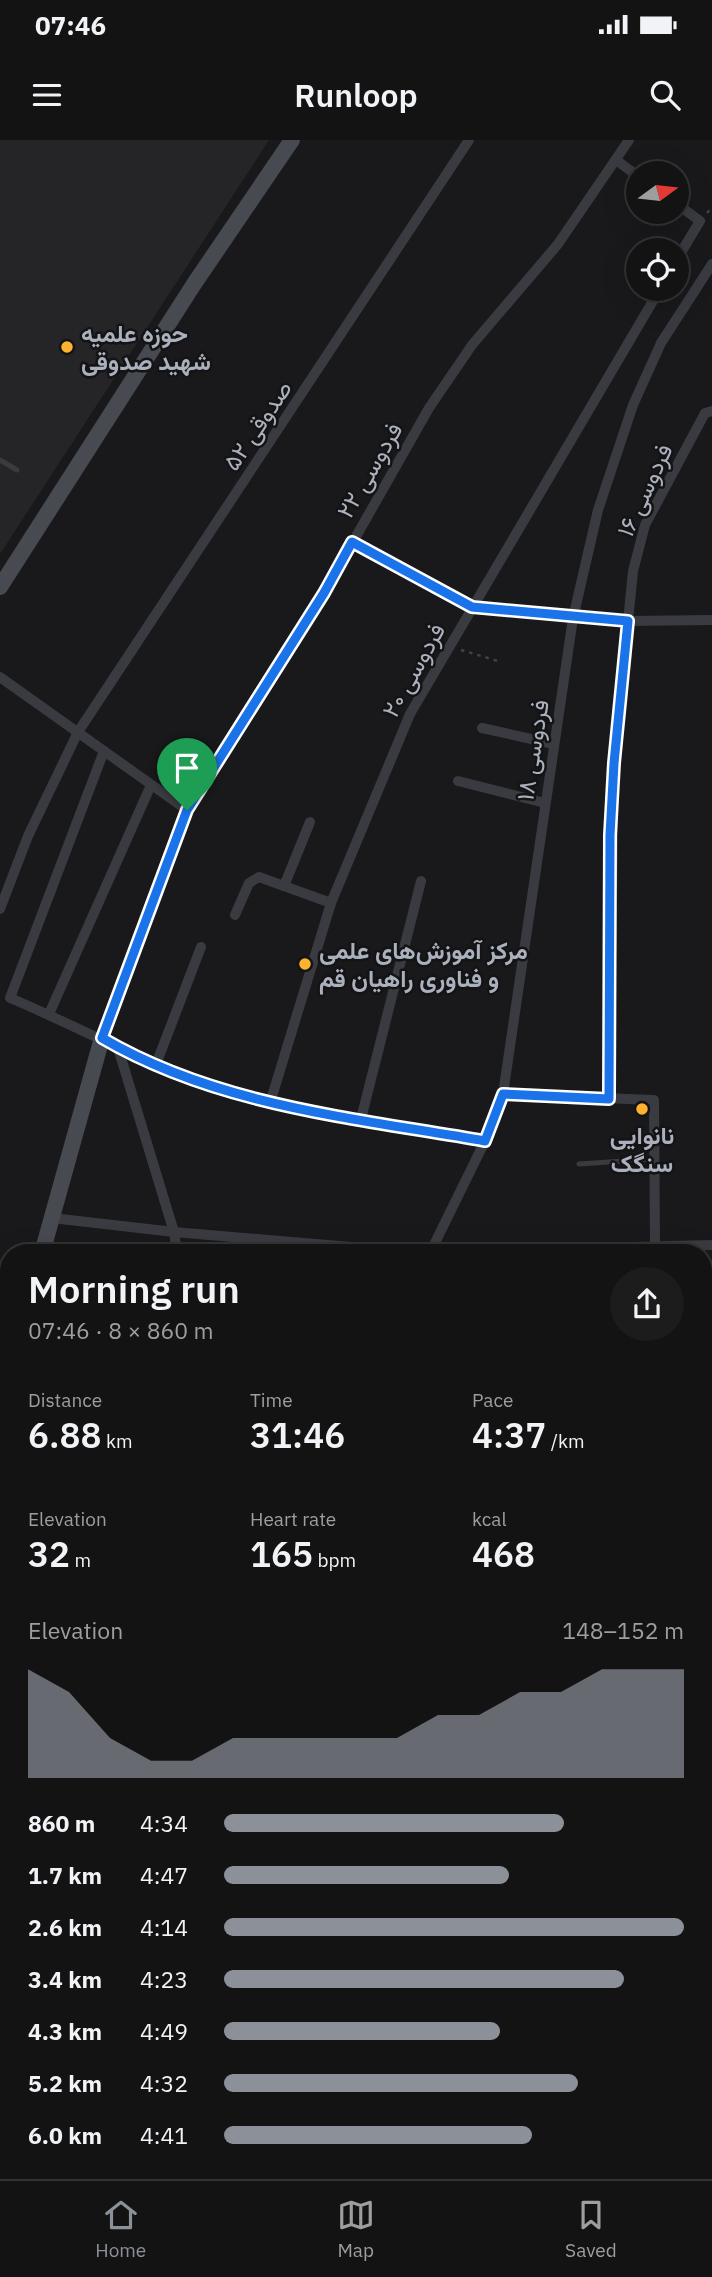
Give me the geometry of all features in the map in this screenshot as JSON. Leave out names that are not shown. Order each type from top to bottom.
[{"type":"street","points":[[0,587],[194,284],[292,140]]},
{"type":"street","name":"صدوقی ۵۲","points":[[0,909],[28,836],[78,733],[469,140]]},
{"type":"street","name":"فردوسی ۲۲","points":[[102,1038],[187,810],[324,593],[429,408],[472,345],[558,244],[629,140]]},
{"type":"street","points":[[616,160],[626,167]]},
{"type":"street","points":[[689,240],[701,221],[690,213]]},
{"type":"street","name":"فردوسی ۱۸","points":[[434,1244],[485,1141],[503,1094],[573,618],[598,510],[633,405],[661,343],[712,264]]},
{"type":"street","name":"فردوسی ۲۰","points":[[270,1103],[331,904],[410,714],[452,647],[472,607],[653,301]]},
{"type":"street","name":"فردوسی ۱۶","points":[[609,1099],[610,835],[614,763],[633,571],[645,525],[705,413],[712,411]]},
{"type":"street","points":[[352,542],[472,607],[628,621],[712,620]]},
{"type":"street","points":[[0,677],[187,810]]},
{"type":"street","points":[[482,728],[554,744]]},
{"type":"street","points":[[104,751],[10,998],[102,1038],[155,1066],[270,1103],[485,1141]]},
{"type":"street","points":[[458,781],[545,803]]},
{"type":"street","points":[[49,1014],[151,785]]},
{"type":"street","points":[[284,886],[310,822]]},
{"type":"street","points":[[235,915],[253,879],[259,877],[331,904]]},
{"type":"street","points":[[361,1119],[421,881]]},
{"type":"street","points":[[155,1066],[201,947]]},
{"type":"street","points":[[45,1244],[102,1038]]},
{"type":"street","points":[[118,1048],[176,1244]]},
{"type":"street","points":[[503,1094],[653,1100],[655,1244]]},
{"type":"street","points":[[52,1218],[316,1244]]},
{"type":"lane","points":[[0,460],[17,470]]},
{"type":"lane","points":[[579,1164],[654,1159]]},
{"type":"path","points":[[452,647],[498,661]]},
{"type":"shaded area","name":"حوزه علمیه شهید صدوقی","points":[[0,140],[269,140],[0,554]]},
{"type":"place","name":"حوزه علمیه شهید صدوقی","points":[[67,347]]},
{"type":"place","name":"مرکز آموزش‌های علمی و فناوری راهیان قم","points":[[305,964]]},
{"type":"place","name":"نانوایی سنگک","points":[[642,1109]]},
{"type":"route","points":[[352,542],[472,607],[628,621],[610,835],[609,1099],[503,1094],[485,1141],[270,1103],[221,1090],[155,1066],[102,1038],[187,810],[324,593],[352,542]]}]
